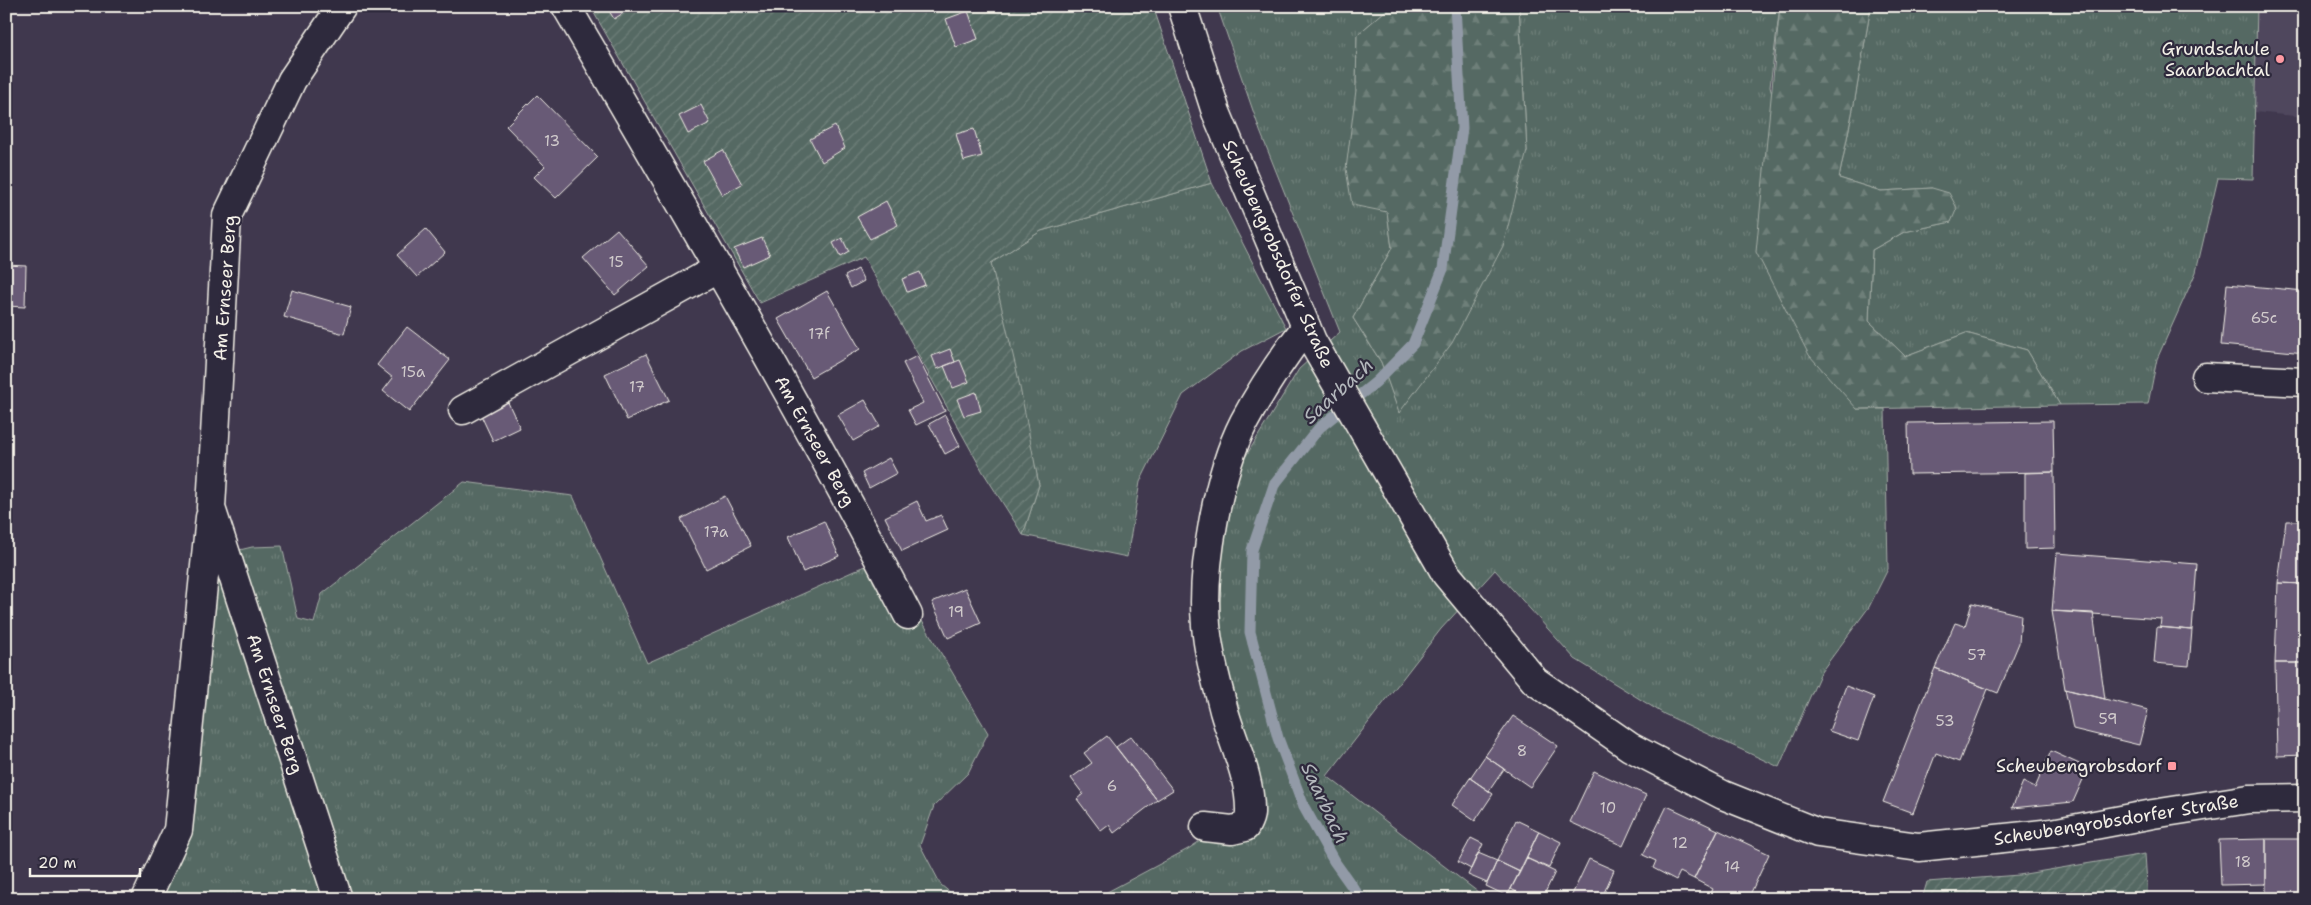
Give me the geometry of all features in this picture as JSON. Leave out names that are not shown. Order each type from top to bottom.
[{"type":"street","name":"Am Ernseer Berg","points":[[146,899],[178,830],[211,508],[227,216],[292,80],[342,6]]},
{"type":"street","name":"Am Ernseer Berg","points":[[566,6],[719,268],[867,536],[908,615]]},
{"type":"street","name":"Scheubengrobsdorfer Straße","points":[[1182,6],[1216,112],[1309,334],[1368,443],[1446,574],[1535,681],[1630,747],[1722,795],[1818,833],[1919,847],[2052,833],[2249,799],[2305,798]]},
{"type":"street","points":[[462,410],[719,268]]},
{"type":"street","points":[[1205,827],[1232,830],[1245,827],[1250,814],[1245,779],[1230,736],[1219,694],[1206,626],[1205,587],[1212,536],[1223,480],[1243,424],[1276,367],[1309,334]]},
{"type":"street","points":[[2206,377],[2305,382]]},
{"type":"street","name":"Am Ernseer Berg","points":[[211,508],[338,899]]},
{"type":"shaded area","name":"Grundschule Saarbachtal","points":[[2257,6],[2305,6],[2305,117],[2255,112]]},
{"type":"green space","points":[[590,6],[1153,6],[1212,183],[1041,231],[991,263],[1017,372],[1039,485],[1023,535],[983,472],[864,257],[760,303]]},
{"type":"green space","points":[[1217,6],[1391,6],[1357,35],[1356,90],[1387,211],[1392,248],[1353,318],[1381,362],[1399,412],[1527,151],[1519,6],[1780,6],[1770,87],[1857,409],[1885,409],[1888,569],[1869,607],[1821,672],[1779,767],[1664,714],[1575,659],[1495,570],[1441,629],[1327,776],[1487,899],[1094,899],[1188,849],[1259,802],[1223,682],[1212,585],[1238,469],[1299,369],[1340,332],[1260,131]]},
{"type":"green space","points":[[1391,6],[1519,6],[1527,151],[1503,246],[1452,343],[1399,413],[1381,362],[1353,318],[1392,248],[1387,212],[1352,205],[1346,169],[1356,90],[1357,35]]},
{"type":"green space","points":[[1780,6],[1871,6],[1839,178],[1881,191],[1932,188],[1949,193],[1957,208],[1951,222],[1904,232],[1872,250],[1869,321],[1905,356],[1966,333],[2027,350],[2060,405],[1857,409],[1809,355],[1756,252]]},
{"type":"green space","points":[[1871,6],[2257,6],[2253,179],[2218,178],[2196,272],[2157,359],[2148,404],[2060,405],[2027,350],[1966,333],[1905,356],[1869,321],[1872,250],[1904,232],[1951,222],[1932,188],[1881,191],[1839,178]]},
{"type":"green space","points":[[1212,183],[1286,328],[1242,351],[1183,395],[1140,482],[1127,557],[1023,535],[1039,485],[991,263],[1041,231]]},
{"type":"green space","points":[[464,482],[573,496],[647,663],[888,556],[922,621],[988,733],[968,773],[934,806],[920,845],[941,885],[958,899],[162,899],[192,834],[215,556],[252,547],[282,546],[298,619],[314,623],[322,594]]},
{"type":"green space","points":[[2145,854],[2148,899],[1922,899],[1927,882],[2019,875]]},
{"type":"building","points":[[606,6],[634,6],[614,19]]},
{"type":"building","points":[[968,11],[978,39],[956,47],[946,19]]},
{"type":"building","points":[[537,95],[598,157],[556,198],[534,177],[545,166],[506,126]]},
{"type":"building","points":[[701,105],[710,123],[688,134],[679,116]]},
{"type":"building","points":[[835,126],[845,148],[822,162],[810,139]]},
{"type":"building","points":[[974,129],[982,156],[964,161],[956,134]]},
{"type":"building","points":[[723,150],[742,184],[722,195],[703,161]]},
{"type":"building","points":[[886,201],[898,225],[870,239],[857,217]]},
{"type":"building","points":[[426,229],[445,252],[417,277],[397,255]]},
{"type":"building","points":[[617,229],[649,266],[615,295],[583,258]]},
{"type":"building","points":[[762,238],[770,255],[743,267],[734,249]]},
{"type":"building","points":[[842,238],[849,252],[840,257],[833,243]]},
{"type":"building","points":[[6,265],[26,266],[25,307],[6,306]]},
{"type":"building","points":[[858,269],[864,281],[851,288],[845,276]]},
{"type":"building","points":[[920,272],[925,285],[907,292],[902,279]]},
{"type":"building","points":[[2227,284],[2305,291],[2305,353],[2221,345]]},
{"type":"building","points":[[292,290],[351,307],[344,334],[284,317]]},
{"type":"building","points":[[827,291],[860,349],[811,377],[778,319]]},
{"type":"building","points":[[407,327],[450,360],[409,412],[383,391],[393,378],[377,365]]},
{"type":"building","points":[[950,349],[955,362],[937,369],[932,356]]},
{"type":"building","points":[[646,354],[669,400],[627,420],[605,374]]},
{"type":"building","points":[[917,356],[945,411],[916,425],[908,410],[923,403],[903,363]]},
{"type":"building","points":[[960,360],[969,382],[953,388],[944,366]]},
{"type":"building","points":[[976,392],[981,411],[964,416],[957,399]]},
{"type":"building","points":[[505,396],[520,428],[493,441],[478,409]]},
{"type":"building","points":[[865,400],[880,426],[853,441],[838,415]]},
{"type":"building","points":[[945,415],[960,446],[945,454],[929,424]]},
{"type":"building","points":[[2053,421],[2054,472],[1909,474],[1908,423]]},
{"type":"building","points":[[889,458],[897,473],[869,488],[862,473]]},
{"type":"building","points":[[2054,472],[2055,548],[2025,549],[2025,473]]},
{"type":"building","points":[[725,496],[751,546],[706,569],[681,519]]},
{"type":"building","points":[[917,501],[926,521],[941,515],[948,530],[902,551],[885,517]]},
{"type":"building","points":[[824,521],[839,556],[803,572],[788,537]]},
{"type":"building","points":[[2286,521],[2305,521],[2305,584],[2278,583]]},
{"type":"building","points":[[2057,553],[2197,564],[2192,630],[2160,627],[2161,619],[2052,611]]},
{"type":"building","points":[[2278,583],[2305,584],[2305,663],[2275,663]]},
{"type":"building","points":[[965,588],[981,623],[948,638],[932,602]]},
{"type":"building","points":[[1972,603],[2021,615],[2019,643],[1998,693],[1935,668],[1955,623],[1965,626]]},
{"type":"building","points":[[2052,611],[2093,613],[2105,699],[2065,689]]},
{"type":"building","points":[[2157,627],[2192,630],[2189,666],[2154,663]]},
{"type":"building","points":[[2275,663],[2305,663],[2305,755],[2277,756]]},
{"type":"building","points":[[1935,668],[1988,689],[1959,762],[1936,753],[1913,813],[1883,802]]},
{"type":"building","points":[[1846,686],[1874,697],[1858,741],[1829,731]]},
{"type":"building","points":[[2065,689],[2148,710],[2139,745],[2073,729]]},
{"type":"building","points":[[1513,716],[1558,746],[1530,787],[1485,756]]},
{"type":"building","points":[[1107,736],[1157,800],[1114,833],[1109,825],[1101,831],[1077,799],[1083,794],[1071,778],[1092,763],[1084,753]]},
{"type":"building","points":[[1131,736],[1173,790],[1157,800],[1116,747]]},
{"type":"building","points":[[2051,751],[2088,768],[2073,802],[2012,808],[2023,782],[2035,788]]},
{"type":"building","points":[[1485,756],[1504,769],[1489,791],[1470,778]]},
{"type":"building","points":[[1594,771],[1646,795],[1623,846],[1570,822]]},
{"type":"building","points":[[1470,778],[1493,794],[1475,821],[1452,805]]},
{"type":"building","points":[[1667,806],[1718,830],[1694,879],[1680,872],[1676,880],[1653,868],[1656,861],[1643,855]]},
{"type":"building","points":[[1516,820],[1539,831],[1520,872],[1497,861]]},
{"type":"building","points":[[1718,830],[1769,854],[1748,899],[1714,899],[1709,897],[1713,889],[1694,879]]},
{"type":"building","points":[[1539,831],[1561,842],[1549,868],[1526,858]]},
{"type":"building","points":[[1471,838],[1483,844],[1471,869],[1458,862]]},
{"type":"building","points":[[2266,839],[2266,884],[2221,885],[2219,840]]},
{"type":"building","points":[[2266,839],[2304,839],[2304,899],[2266,899]]},
{"type":"building","points":[[1478,853],[1497,861],[1487,883],[1468,875]]},
{"type":"building","points":[[1526,858],[1555,872],[1542,899],[1530,899],[1511,889]]},
{"type":"building","points":[[1589,859],[1614,870],[1604,893],[1601,899],[1570,899]]},
{"type":"building","points":[[1497,861],[1520,872],[1507,896],[1486,886]]},
{"type":"building","points":[[2266,893],[2266,899],[2243,899],[2243,894]]},
{"type":"waterway","name":"Saarbach","points":[[1361,899],[1334,861],[1304,807],[1278,738],[1250,632],[1252,550],[1274,485],[1319,428],[1376,382],[1413,344],[1443,269],[1462,128],[1455,6]]},
{"type":"place","name":"Grundschule Saarbachtal","points":[[2280,59]]},
{"type":"place","name":"Scheubengrobsdorf","points":[[2172,766]]}]
